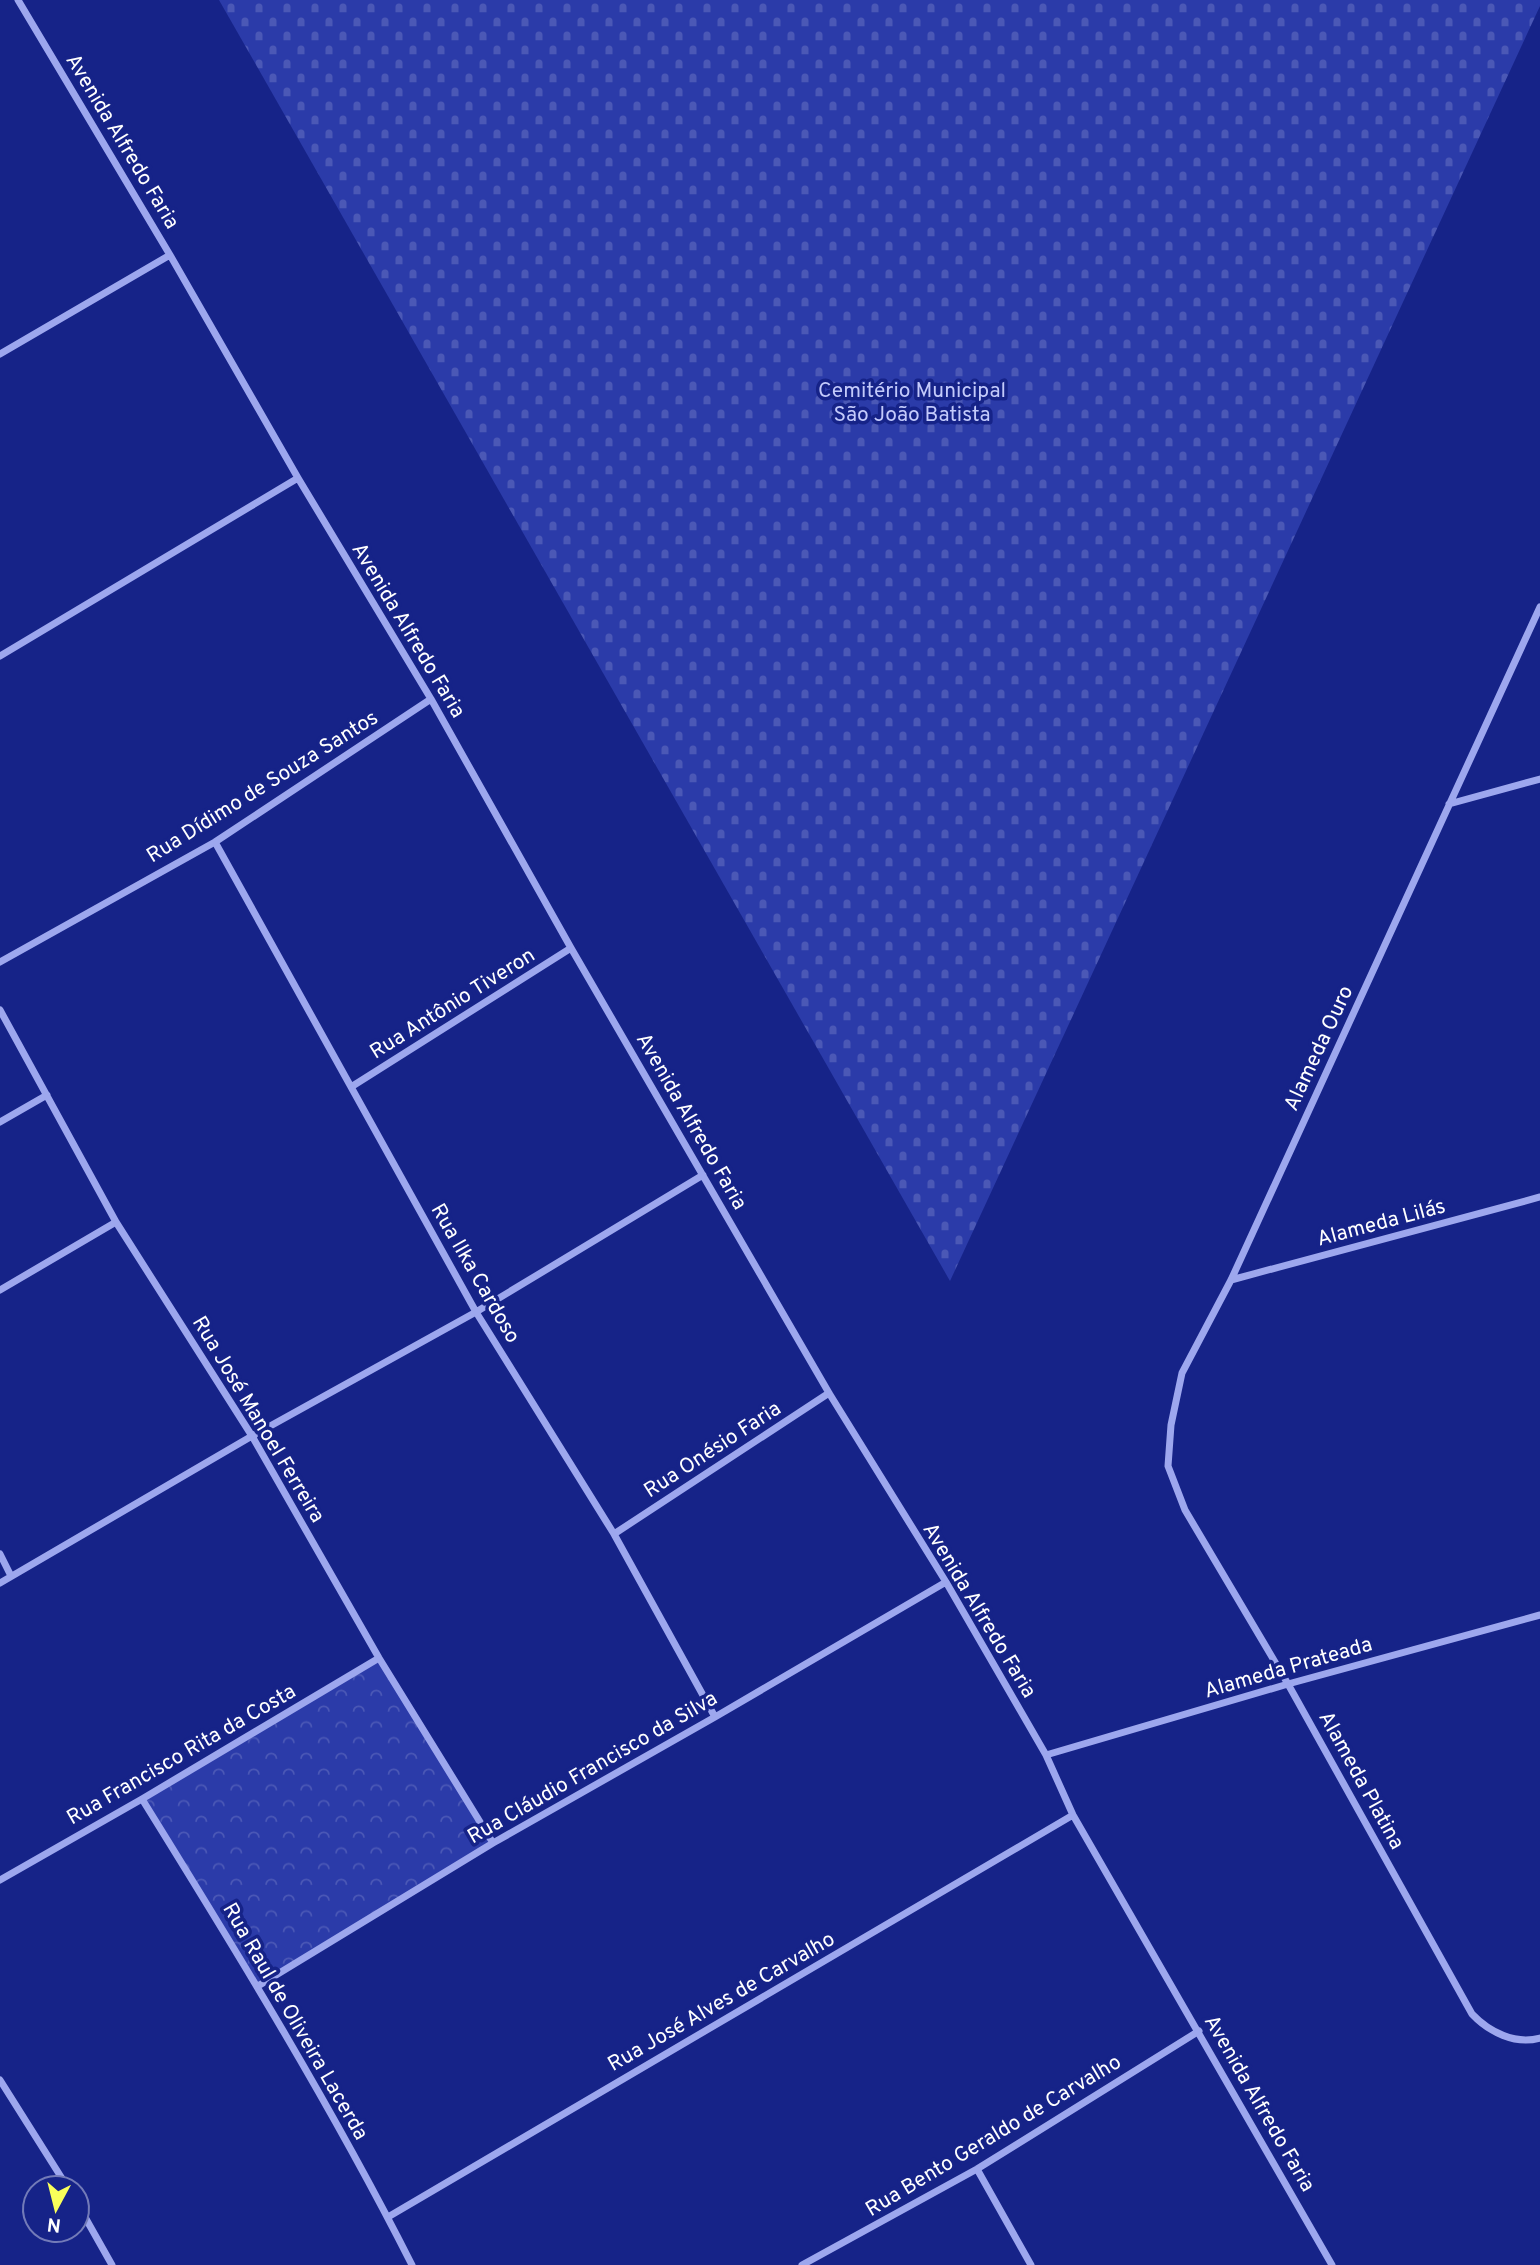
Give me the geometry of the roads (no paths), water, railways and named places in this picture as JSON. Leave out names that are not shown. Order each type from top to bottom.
[{"type":"street","name":"Avenida Alfredo Faria","points":[[18,0],[431,699],[571,948],[829,1393],[946,1582],[1046,1755],[1073,1815],[1332,2264]]},
{"type":"street","points":[[0,355],[170,255]]},
{"type":"street","points":[[0,656],[298,478]]},
{"type":"street","name":"Alameda Ouro","points":[[1185,1510],[1168,1466],[1171,1425],[1182,1373],[1231,1280],[1540,607]]},
{"type":"street","name":"Rua Dídimo de Souza Santos","points":[[0,962],[215,842],[431,699]]},
{"type":"street","points":[[1450,804],[1540,779]]},
{"type":"street","name":"Rua Ilka Cardoso","points":[[215,842],[476,1312],[614,1534],[715,1717]]},
{"type":"street","name":"Rua Antônio Tiveron","points":[[351,1087],[571,948]]},
{"type":"street","name":"Rua José Manoel Ferreira","points":[[0,1010],[116,1222],[252,1436],[379,1657],[493,1843]]},
{"type":"street","points":[[0,1122],[47,1096]]},
{"type":"street","points":[[0,1583],[252,1436],[476,1312],[703,1175]]},
{"type":"street","name":"Alameda Lilás","points":[[1231,1280],[1540,1197]]},
{"type":"street","points":[[0,1290],[116,1222]]},
{"type":"street","name":"Rua Onésio Faria","points":[[614,1534],[829,1393]]},
{"type":"street","name":"Alameda Platina","points":[[1185,1510],[1288,1684],[1472,2014],[1485,2027],[1508,2037],[1528,2041],[1540,2038]]},
{"type":"street","points":[[0,1553],[11,1576]]},
{"type":"street","name":"Rua Cláudio Francisco da Silva","points":[[258,1986],[493,1843],[946,1582]]},
{"type":"street","name":"Alameda Prateada","points":[[1046,1755],[1288,1684],[1540,1615]]},
{"type":"street","name":"Rua Francisco Rita da Costa","points":[[0,1880],[142,1799],[379,1657]]},
{"type":"street","name":"Rua Raul de Oliveira Lacerda","points":[[142,1799],[258,1986],[388,2217],[412,2265]]},
{"type":"street","name":"Rua José Alves de Carvalho","points":[[388,2217],[1073,1815]]},
{"type":"street","name":"Rua Bento Geraldo de Carvalho","points":[[802,2265],[977,2169],[1199,2031]]},
{"type":"street","points":[[0,2080],[59,2174]]},
{"type":"street","points":[[977,2169],[1031,2265]]},
{"type":"street","points":[[91,2228],[112,2265]]},
{"type":"park label","name":"Cemitério Municipal São João Batista","points":[[912,402]]}]
